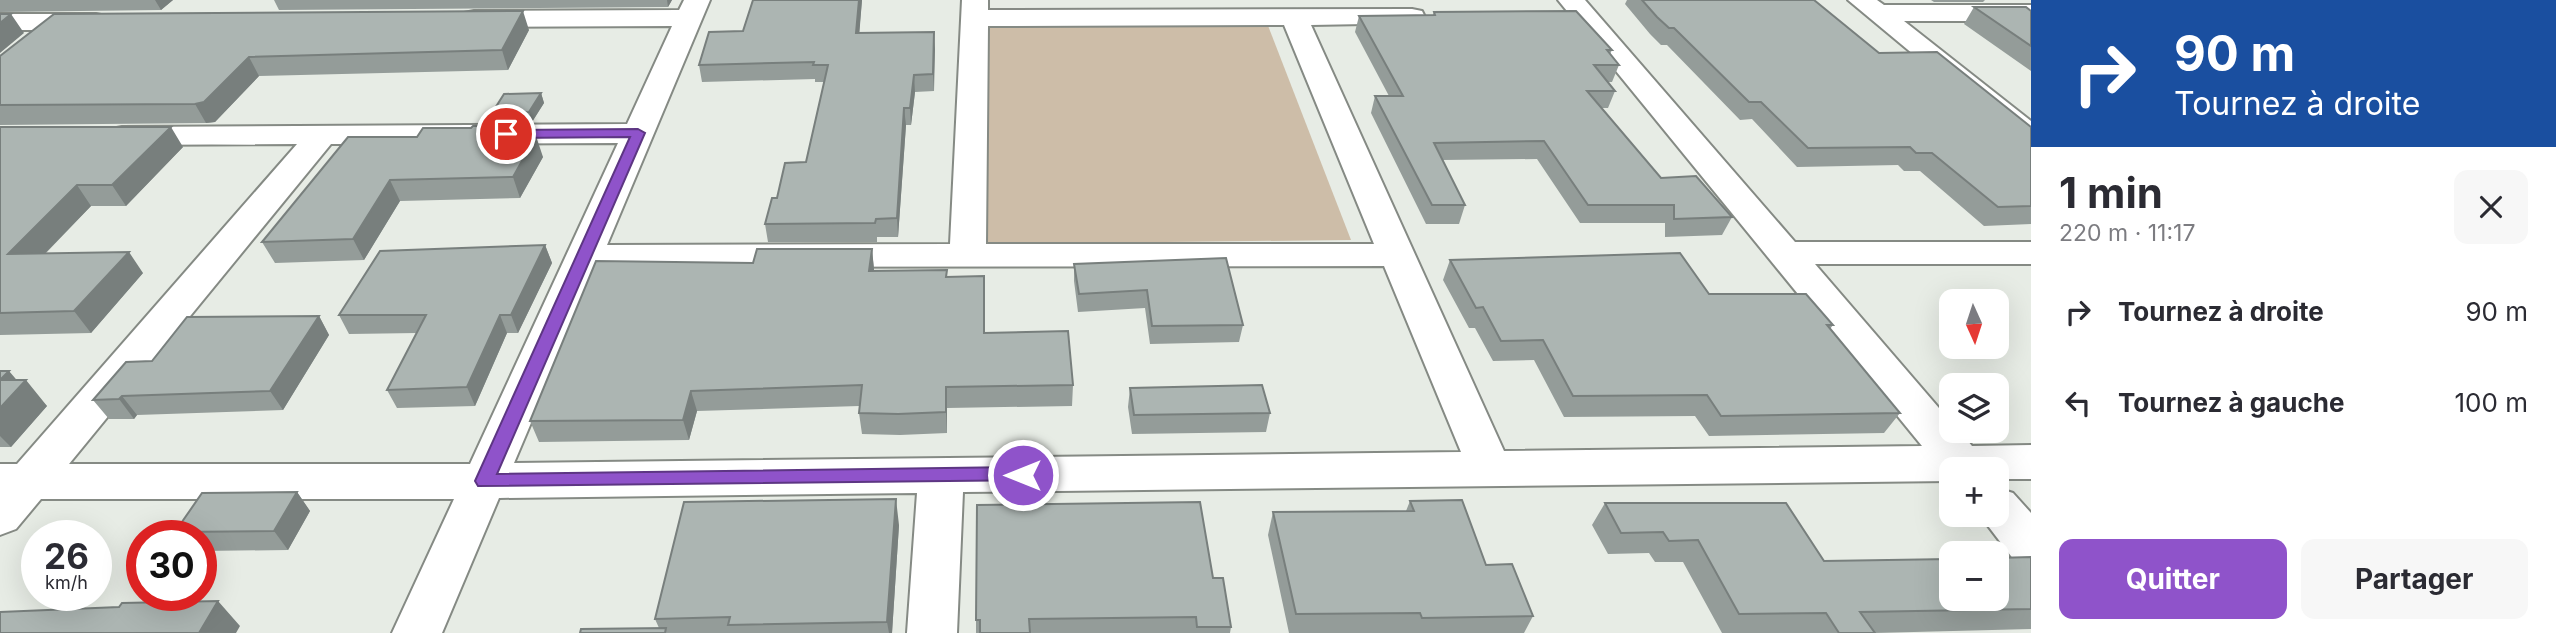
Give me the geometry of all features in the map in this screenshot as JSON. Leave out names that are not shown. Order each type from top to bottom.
[{"type":"street","points":[[1869,6],[2031,12]]},
{"type":"street","points":[[1869,6],[2031,136]]},
{"type":"street","points":[[417,633],[693,9],[452,19]]},
{"type":"street","points":[[968,256],[974,9],[1294,18],[1433,17]]},
{"type":"street","points":[[1571,11],[1785,253],[1956,457]]},
{"type":"street","points":[[1294,18],[1490,469]]},
{"type":"street","points":[[0,22],[126,21]]},
{"type":"street","points":[[29,46],[58,22]]},
{"type":"street","points":[[94,136],[638,133]]},
{"type":"street","points":[[0,516],[15,482],[322,135]]},
{"type":"street","points":[[1785,253],[2031,253]]},
{"type":"street","points":[[584,256],[1397,255]]},
{"type":"street","points":[[2009,463],[2031,462]]},
{"type":"street","points":[[15,482],[484,481],[1939,466]]},
{"type":"street","points":[[932,633],[941,475]]},
{"type":"street","points":[[2009,520],[2031,546]]},
{"type":"shaded area","points":[[1267,23],[1351,240],[985,244],[988,25]]},
{"type":"building","points":[[753,0],[859,0],[856,33],[934,32],[933,74],[914,75],[910,108],[904,108],[897,218],[876,219],[875,223],[765,224],[772,198],[777,198],[785,163],[806,162],[828,65],[813,65],[814,62],[699,65],[709,32],[743,31]]},
{"type":"building","points":[[1642,0],[1814,0],[1879,53],[1937,52],[2031,127],[2031,206],[1998,207],[1932,153],[1916,153],[1910,147],[1808,148],[1761,102],[1749,102]]},
{"type":"building","points":[[1974,7],[2026,7],[2031,11],[2031,46]]},
{"type":"building","points":[[523,11],[502,50],[249,57],[204,102],[195,104],[0,105],[0,56],[54,14]]},
{"type":"building","points":[[1576,11],[1612,50],[1607,50],[1619,65],[1594,65],[1615,91],[1587,91],[1661,178],[1696,176],[1732,217],[1674,219],[1674,205],[1588,205],[1544,141],[1434,143],[1465,205],[1432,205],[1375,96],[1403,96],[1359,16],[1435,15],[1434,12]]},
{"type":"building","points":[[0,14],[11,14],[0,23]]},
{"type":"building","points":[[541,93],[529,112],[492,113],[504,94]]},
{"type":"building","points":[[510,126],[504,136],[536,136],[513,177],[390,180],[353,239],[262,242],[348,137],[417,137],[423,128]]},
{"type":"building","points":[[0,127],[171,127],[112,185],[77,185],[8,254],[129,252],[74,311],[0,313]]},
{"type":"building","points":[[545,245],[511,315],[500,315],[467,387],[387,390],[426,315],[339,315],[380,251]]},
{"type":"building","points":[[757,249],[872,249],[869,271],[947,270],[946,277],[984,276],[984,333],[1068,331],[1073,385],[946,387],[946,412],[898,414],[859,413],[862,385],[691,391],[683,420],[530,421],[596,261],[753,263]]},
{"type":"building","points":[[1680,253],[1709,294],[1806,294],[1833,325],[1827,325],[1900,413],[1721,416],[1707,395],[1573,396],[1543,340],[1501,341],[1483,307],[1476,308],[1450,260]]},
{"type":"building","points":[[1226,258],[1243,325],[1152,326],[1147,290],[1079,294],[1074,264]]},
{"type":"building","points":[[319,316],[270,391],[122,396],[119,399],[93,400],[126,362],[152,361],[187,317]]},
{"type":"building","points":[[0,371],[9,371],[0,380]]},
{"type":"building","points":[[0,380],[26,380],[0,408]]},
{"type":"building","points":[[1262,385],[1270,413],[1134,415],[1130,388]]},
{"type":"building","points":[[297,492],[274,531],[217,532],[217,520],[183,520],[202,493]]},
{"type":"building","points":[[896,499],[887,622],[728,625],[730,617],[655,619],[684,502]]},
{"type":"building","points":[[1462,500],[1486,565],[1512,564],[1533,616],[1422,618],[1420,613],[1296,614],[1273,512],[1414,511],[1410,501]]},
{"type":"building","points":[[1200,502],[1213,578],[1223,578],[1231,627],[1197,627],[1196,617],[1029,619],[1030,633],[980,633],[980,620],[976,620],[977,505]]},
{"type":"building","points":[[1605,503],[1786,503],[1824,561],[1939,559],[1939,611],[1860,612],[1875,633],[1839,633],[1826,613],[1739,614],[1698,540],[1669,541],[1663,532],[1621,533]]},
{"type":"building","points":[[2031,557],[2031,609],[2009,609],[2009,558]]},
{"type":"building","points":[[126,603],[126,611],[212,611],[199,633],[0,633],[0,612],[112,611],[112,607],[119,607]]},
{"type":"building","points":[[666,628],[665,633],[580,633],[581,629]]},
{"type":"route","points":[[506,134],[638,133],[484,481],[1023,475]]}]
